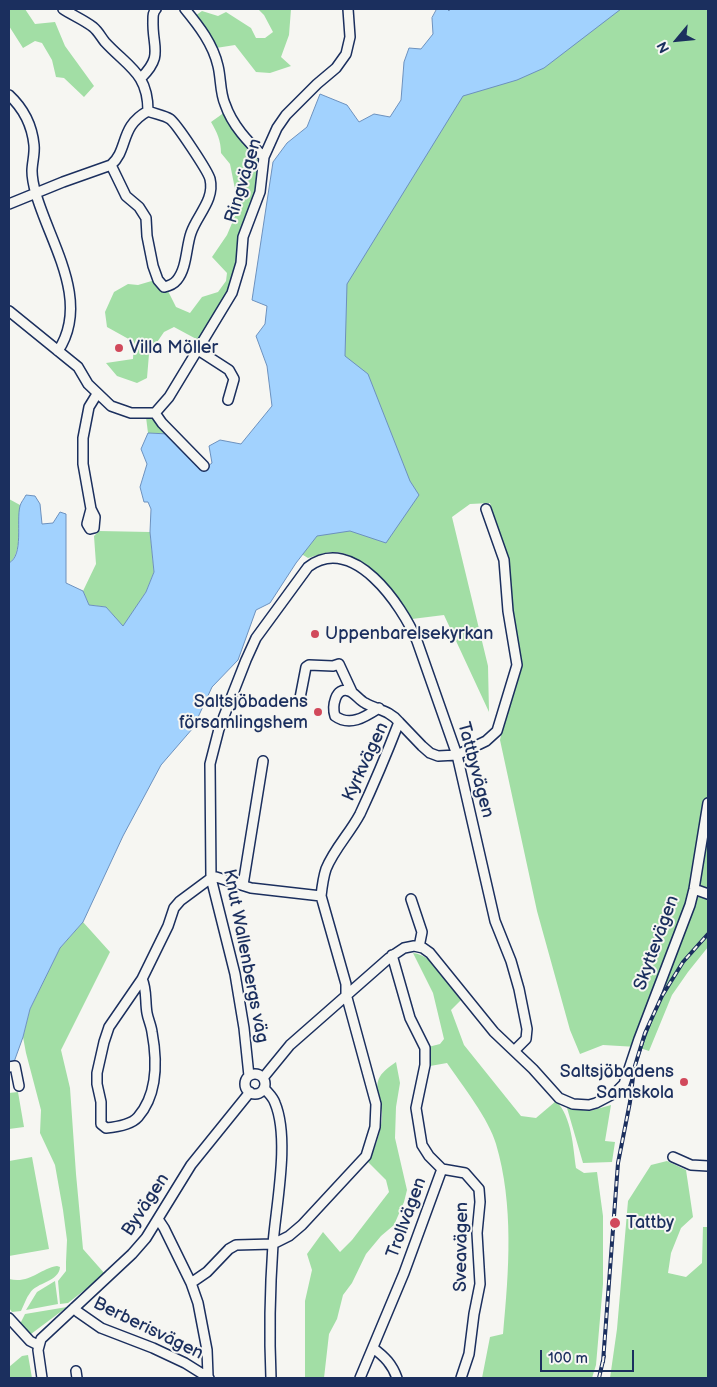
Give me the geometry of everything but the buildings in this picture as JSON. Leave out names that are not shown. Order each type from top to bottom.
[{"type":"street","points":[[63,9],[94,27],[105,42],[132,67],[141,78],[148,97],[148,112]]},
{"type":"street","points":[[141,78],[151,68],[156,56],[153,29],[153,12],[156,9]]},
{"type":"street","points":[[185,9],[213,49],[218,63],[224,104],[232,119],[248,143],[264,157]]},
{"type":"street","name":"Ringvägen","points":[[155,413],[169,397],[232,293],[240,263],[244,237],[260,192],[264,157],[277,128],[286,115],[316,84],[336,68],[346,54],[350,37],[348,9]]},
{"type":"street","points":[[9,95],[24,110],[30,126],[34,144],[32,173],[36,194],[61,260],[70,294],[67,334],[58,351]]},
{"type":"street","points":[[111,164],[126,196],[139,207],[146,218],[152,258],[158,280],[164,287],[170,286],[178,279],[192,231],[205,208],[210,193],[210,180],[206,168],[172,120],[148,112]]},
{"type":"street","points":[[9,204],[111,164],[116,160],[128,130],[134,121],[148,112]]},
{"type":"street","points":[[9,311],[78,367],[97,394],[111,406],[131,413],[155,413],[162,423],[204,466]]},
{"type":"street","points":[[198,350],[228,370],[234,379],[228,400]]},
{"type":"street","points":[[91,509],[83,464],[83,438],[90,407],[97,394]]},
{"type":"street","name":"Kyrkvägen","points":[[273,1244],[281,1242],[302,1225],[355,1170],[366,1156],[377,1114],[376,1104],[346,994],[346,984],[321,896],[326,870],[333,855],[359,815],[380,770],[399,722],[430,753],[445,757],[457,755],[486,741],[497,730],[517,665],[508,611],[504,560],[486,509]]},
{"type":"street","name":"Tattbyvägen","points":[[308,567],[316,560],[327,558],[338,558],[360,566],[394,600],[410,623],[418,641],[457,755],[495,921],[520,989],[527,1029],[526,1038],[514,1052]]},
{"type":"street","name":"Knut Wallenbergs väg","points":[[249,1076],[244,1028],[235,974],[211,878],[210,764],[215,741],[256,638],[308,567]]},
{"type":"street","points":[[300,698],[306,667],[309,665],[333,666],[339,664],[352,692]]},
{"type":"street","points":[[379,708],[357,720],[349,722],[341,721],[335,716],[334,712],[337,696],[346,690],[352,692],[365,703],[379,708],[390,713],[399,722]]},
{"type":"street","points":[[243,885],[263,761]]},
{"type":"street","name":"Skyttevägen","points":[[514,1052],[559,1098],[573,1104],[596,1104],[619,1090],[626,1078],[686,917],[694,889],[708,803]]},
{"type":"street","points":[[142,979],[145,984],[147,1013],[155,1061],[153,1085],[146,1104],[138,1117],[122,1126],[106,1128],[101,1124],[101,1102],[97,1084],[97,1073],[104,1042],[109,1027],[142,979],[168,926],[174,908],[180,901],[211,878],[216,877],[251,888],[321,896]]},
{"type":"street","points":[[694,889],[708,894]]},
{"type":"street","points":[[411,899],[422,932],[419,947]]},
{"type":"street","points":[[263,1078],[290,1045],[346,994],[392,955],[404,948],[419,947],[430,954],[494,1032],[514,1052]]},
{"type":"street","name":"Trollvägen","points":[[360,1378],[404,1273],[442,1169],[429,1156],[422,1145],[416,1108],[425,1065],[425,1048],[410,1018],[392,955]]},
{"type":"street","points":[[9,1067],[16,1066],[19,1086]]},
{"type":"street","points":[[255,1074],[263,1078],[265,1082],[264,1088],[258,1093],[250,1092],[246,1084],[249,1076],[255,1074]]},
{"type":"street","points":[[264,1088],[275,1101],[277,1107],[282,1146],[273,1244],[271,1378]]},
{"type":"street","name":"Byvägen","points":[[38,1345],[47,1333],[132,1254],[146,1238],[192,1165],[250,1092]]},
{"type":"street","points":[[673,1157],[691,1165],[708,1166]]},
{"type":"street","name":"Sveavägen","points":[[442,1169],[465,1173],[479,1189],[480,1202],[477,1233],[480,1284],[469,1354],[461,1378]]},
{"type":"street","points":[[158,1219],[191,1283],[198,1303],[207,1350],[209,1377]]},
{"type":"street","points":[[191,1283],[207,1272],[236,1244],[273,1244]]},
{"type":"street","name":"Berberisvägen","points":[[74,1308],[101,1328],[153,1348],[209,1377]]},
{"type":"street","points":[[9,1318],[30,1341],[38,1345],[42,1378]]},
{"type":"street","points":[[373,1348],[386,1357],[397,1378]]},
{"type":"green space","points":[[9,9],[25,9],[35,24],[55,22],[65,46],[94,86],[84,97],[64,78],[56,77],[52,60],[42,43],[35,41],[23,48],[9,26]]},
{"type":"green space","points":[[258,9],[291,9],[289,35],[281,57],[291,66],[270,73],[256,72],[235,45],[216,48],[195,16],[202,11],[218,16],[226,12],[251,28],[256,38],[265,38],[273,32],[264,15]]},
{"type":"green space","points":[[522,9],[708,9],[708,947],[672,995],[649,1051],[637,1047],[603,1045],[580,1054],[570,1030],[537,911],[500,740],[508,705],[522,663],[499,532],[490,503],[470,504],[452,517],[488,666],[489,712],[444,615],[412,619],[382,580],[351,556],[333,552],[308,558],[303,555],[300,332]]},
{"type":"green space","points":[[225,112],[257,156],[259,172],[256,195],[230,292],[200,341],[174,327],[164,332],[149,354],[147,378],[137,383],[117,376],[106,363],[133,359],[134,342],[107,327],[105,312],[114,292],[128,284],[138,285],[155,280],[161,291],[168,291],[176,307],[190,313],[202,297],[218,292],[226,281],[227,273],[212,257],[227,235],[235,216],[235,189],[230,164],[221,153],[218,137],[211,122]]},
{"type":"green space","points":[[146,417],[155,418],[169,434],[148,433]]},
{"type":"green space","points":[[9,499],[20,505],[20,528],[16,553],[9,563]]},
{"type":"green space","points":[[99,531],[150,532],[154,572],[146,592],[123,627],[106,607],[89,605],[83,591],[96,564],[94,536]]},
{"type":"green space","points":[[83,922],[110,952],[61,1050],[70,1088],[83,1249],[105,1274],[68,1303],[60,1304],[58,1281],[66,1271],[67,1240],[63,1210],[55,1165],[40,1133],[41,1110],[23,1037],[30,1009],[60,948]]},
{"type":"green space","points":[[413,953],[421,955],[435,965],[461,1000],[451,1010],[464,1045],[521,1116],[536,1118],[556,1101],[569,1124],[576,1168],[584,1173],[597,1172],[603,1216],[603,1284],[596,1365],[592,1378],[482,1378],[490,1337],[503,1334],[508,1262],[506,1191],[496,1144],[488,1124],[447,1063],[430,1066],[428,1047],[440,1044],[444,1039],[433,993]]},
{"type":"green space","points":[[396,1062],[400,1083],[396,1107],[395,1138],[407,1190],[404,1202],[394,1225],[381,1236],[366,1254],[352,1283],[343,1295],[337,1319],[329,1334],[324,1378],[305,1378],[305,1301],[312,1270],[307,1254],[323,1232],[340,1252],[352,1240],[389,1192],[386,1180],[368,1162],[376,1145],[381,1124],[382,1112],[377,1090],[378,1080]]},
{"type":"green space","points":[[18,1092],[24,1127],[9,1129],[9,1093]]},
{"type":"green space","points":[[611,1105],[605,1141],[615,1142],[612,1162],[583,1163],[567,1108],[590,1111]]},
{"type":"green space","points":[[32,1157],[49,1249],[9,1256],[9,1161]]},
{"type":"green space","points":[[667,1161],[686,1170],[693,1217],[681,1228],[671,1253],[668,1273],[686,1277],[702,1263],[703,1227],[708,1227],[708,1378],[610,1378],[617,1329],[628,1201],[651,1165]]},
{"type":"green space","points":[[57,1266],[60,1267],[56,1276],[33,1289],[21,1311],[12,1312],[9,1308],[9,1279],[23,1280]]},
{"type":"green space","points":[[55,1281],[58,1304],[26,1310],[37,1292]]},
{"type":"green space","points":[[67,1307],[31,1334],[28,1334],[21,1326],[25,1314]]},
{"type":"green space","points":[[28,1355],[32,1378],[9,1378],[9,1367],[22,1356]]},
{"type":"water","points":[[437,9],[447,9],[449,11],[450,9],[621,9],[544,68],[517,80],[463,96],[347,284],[345,356],[368,374],[410,481],[419,495],[386,543],[350,531],[317,536],[296,563],[270,603],[256,610],[238,660],[212,687],[193,728],[161,765],[123,836],[83,922],[60,948],[30,1009],[14,1062],[9,1062],[9,563],[14,559],[18,545],[20,505],[26,495],[35,496],[40,504],[42,524],[53,523],[60,512],[66,514],[66,583],[83,591],[89,605],[106,607],[123,626],[146,592],[154,572],[150,532],[151,509],[148,502],[144,502],[140,487],[147,464],[141,449],[148,433],[169,434],[203,470],[212,463],[209,446],[220,440],[241,444],[272,406],[267,366],[256,336],[265,324],[267,306],[252,300],[273,162],[287,143],[307,127],[320,94],[347,105],[359,122],[374,114],[390,117],[401,100],[404,62],[409,48],[421,49],[433,34],[432,18]]},
{"type":"railway","points":[[603,1362],[618,1163],[630,1102],[634,1069],[645,1033],[662,996],[683,962],[708,934]]},
{"type":"railway","points":[[599,1378],[604,1356]]},
{"type":"place","name":"Villa Möller","points":[[119,348]]},
{"type":"place","name":"Uppenbarelsekyrkan","points":[[315,634]]},
{"type":"place","name":"Saltsjöbadens församlingshem","points":[[318,712]]},
{"type":"place","name":"Saltsjöbadens Samskola","points":[[684,1082]]},
{"type":"place","name":"Tattby","points":[[615,1223]]}]
